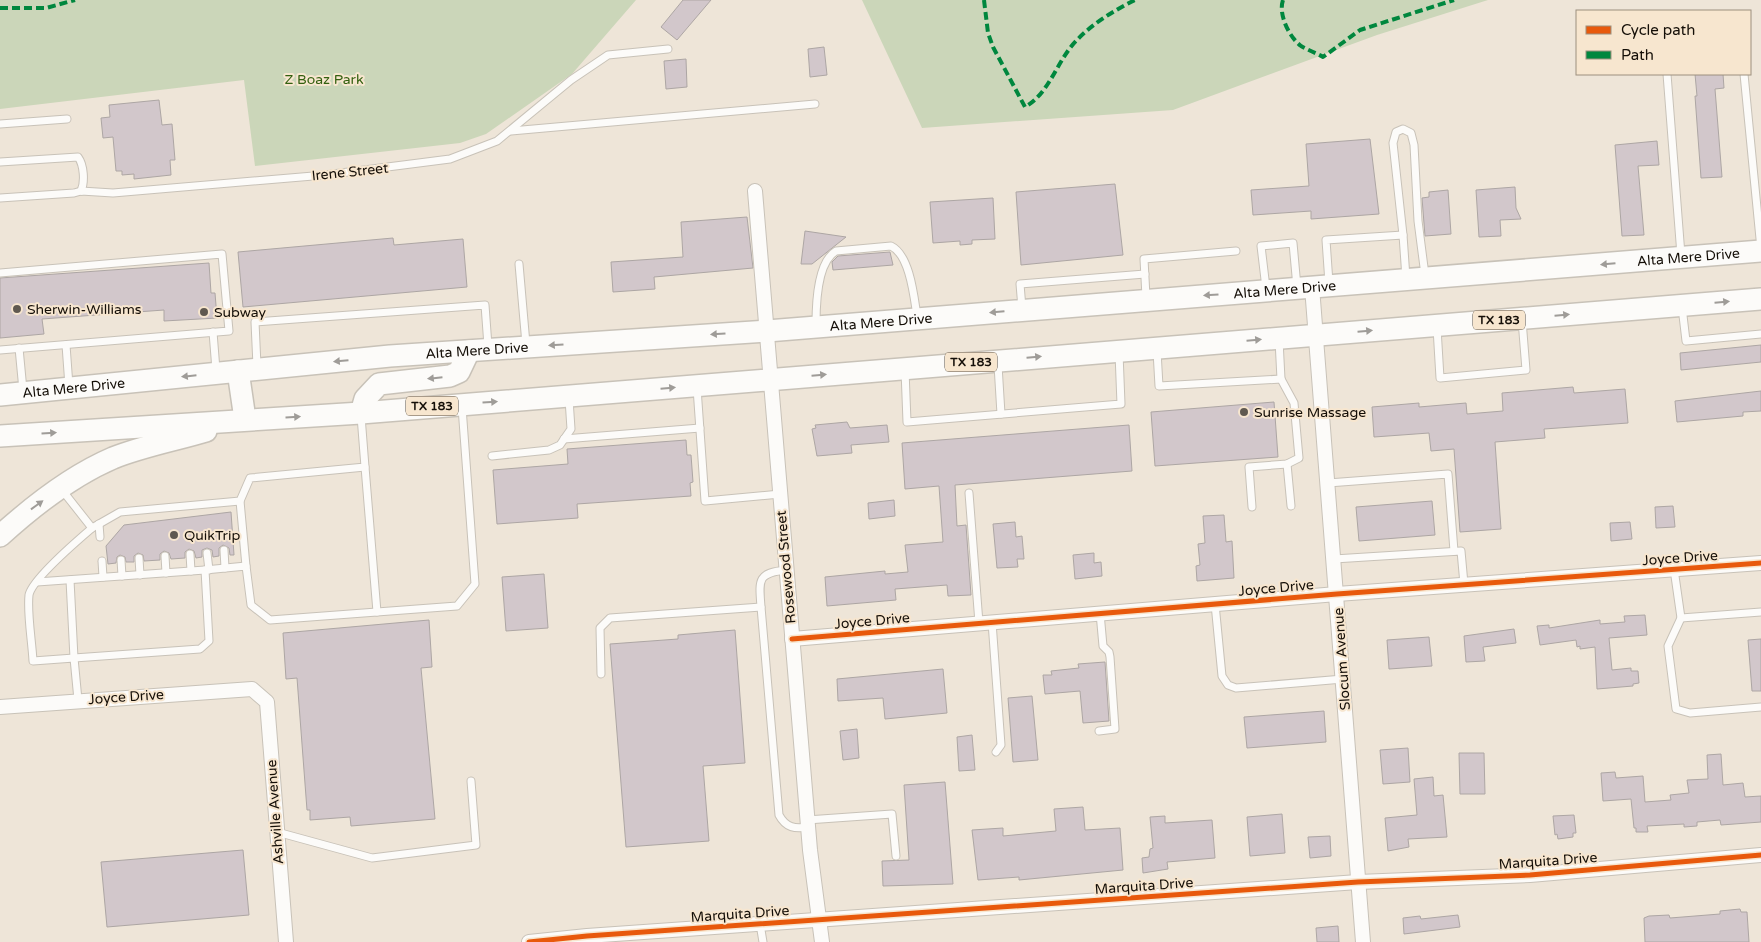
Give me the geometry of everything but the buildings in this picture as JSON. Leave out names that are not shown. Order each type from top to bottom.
[{"type":"main road","name":"Alta Mere Drive","points":[[0,394],[479,350],[767,331],[1761,251]]},
{"type":"main road","name":"TX 183","points":[[0,436],[361,413],[771,378],[1761,299]]},
{"type":"main road","points":[[361,413],[364,399],[379,384],[450,376],[459,372],[479,350]]},
{"type":"main road","points":[[0,536],[24,514],[80,474],[115,457],[245,419],[248,370]]},
{"type":"street","name":"Rosewood Street","points":[[755,191],[808,823],[822,942]]},
{"type":"street","name":"Slocum Avenue","points":[[1313,287],[1363,942]]},
{"type":"street","name":"Joyce Drive","points":[[792,638],[1464,584],[1761,563]]},
{"type":"street","name":"Joyce Drive","points":[[0,707],[252,689]]},
{"type":"street","name":"Ashville Avenue","points":[[252,689],[267,702],[286,942]]},
{"type":"street","name":"Marquita Drive","points":[[529,942],[1358,882],[1530,875],[1761,855]]},
{"type":"lane","name":"Irene Street","points":[[0,198],[81,191],[113,193],[402,167],[450,159],[497,141],[571,80],[608,55],[668,49]]},
{"type":"lane","points":[[1667,75],[1681,258]]},
{"type":"lane","points":[[1744,75],[1761,251]]},
{"type":"lane","points":[[511,131],[815,104]]},
{"type":"lane","points":[[0,124],[67,119]]},
{"type":"lane","points":[[1403,128],[1411,133],[1414,146],[1418,221],[1416,279],[1404,234],[1393,143],[1396,132],[1403,128]]},
{"type":"lane","points":[[0,162],[78,157],[81,160],[84,184],[81,191]]},
{"type":"lane","points":[[1313,287],[1326,240],[1404,234]]},
{"type":"lane","points":[[1266,291],[1261,246],[1293,243],[1313,287]]},
{"type":"lane","points":[[816,327],[820,279],[830,254],[836,251],[891,246],[898,249],[909,275],[917,319]]},
{"type":"lane","points":[[1146,300],[1144,259],[1236,251]]},
{"type":"lane","points":[[0,272],[222,254],[229,331],[0,350]]},
{"type":"lane","points":[[519,264],[526,347]]},
{"type":"lane","points":[[1022,310],[1020,284],[1145,274]]},
{"type":"lane","points":[[248,370],[255,322],[485,305],[479,350]]},
{"type":"lane","points":[[1682,305],[1686,341],[1761,334]]},
{"type":"lane","points":[[1437,325],[1440,378],[1526,370],[1522,318]]},
{"type":"lane","points":[[213,332],[216,373]]},
{"type":"lane","points":[[1252,507],[1249,467],[1287,464],[1299,458],[1294,403],[1281,379],[1279,338]]},
{"type":"lane","points":[[66,345],[69,389]]},
{"type":"lane","points":[[1157,347],[1159,386],[1281,379]]},
{"type":"lane","points":[[20,348],[23,393]]},
{"type":"lane","points":[[904,368],[908,422],[1121,404],[1118,350]]},
{"type":"lane","points":[[998,360],[1001,414]]},
{"type":"lane","points":[[696,385],[705,501],[780,494]]},
{"type":"lane","points":[[492,456],[549,450],[560,445],[571,429],[568,396]]},
{"type":"lane","points":[[364,467],[250,478],[240,501],[251,605],[270,620],[457,606],[476,584],[462,404]]},
{"type":"lane","points":[[361,413],[377,612]]},
{"type":"lane","points":[[564,439],[700,428]]},
{"type":"lane","points":[[1287,464],[1290,506]]},
{"type":"lane","points":[[1328,484],[1448,474],[1454,552]]},
{"type":"lane","points":[[60,488],[92,528]]},
{"type":"lane","points":[[969,493],[1000,745],[996,752]]},
{"type":"lane","points":[[207,553],[209,641],[200,649],[33,661],[29,594],[37,582],[92,528],[120,515],[161,512],[186,506],[240,501]]},
{"type":"lane","points":[[221,503],[221,511]]},
{"type":"lane","points":[[204,504],[204,512]]},
{"type":"lane","points":[[186,506],[187,515]]},
{"type":"lane","points":[[99,524],[100,537]]},
{"type":"lane","points":[[224,550],[225,568]]},
{"type":"lane","points":[[1334,559],[1461,551],[1464,584]]},
{"type":"lane","points":[[190,554],[191,571]]},
{"type":"lane","points":[[165,556],[166,573]]},
{"type":"lane","points":[[139,558],[140,575]]},
{"type":"lane","points":[[121,560],[122,576]]},
{"type":"lane","points":[[102,561],[103,577]]},
{"type":"lane","points":[[37,582],[246,566]]},
{"type":"lane","points":[[1674,569],[1681,618],[1668,646],[1676,709],[1690,712],[1761,707]]},
{"type":"lane","points":[[786,570],[769,572],[764,575],[760,590],[779,815],[789,827],[808,823],[892,814],[896,856]]},
{"type":"lane","points":[[70,580],[78,700]]},
{"type":"lane","points":[[1215,604],[1222,676],[1228,685],[1236,688],[1343,679]]},
{"type":"lane","points":[[601,674],[600,628],[610,618],[761,607]]},
{"type":"lane","points":[[1681,618],[1761,612]]},
{"type":"lane","points":[[1099,731],[1115,729],[1110,657],[1109,652],[1102,646],[1100,614]]},
{"type":"lane","points":[[276,832],[372,858],[476,845],[471,781]]},
{"type":"lane","points":[[760,924],[763,942]]},
{"type":"green space","name":"Z Boaz Park","points":[[0,0],[636,0],[572,74],[486,134],[460,143],[255,166],[244,80],[0,109]]},
{"type":"green space","points":[[862,0],[1488,0],[1377,35],[1173,110],[922,128]]},
{"type":"marked path","points":[[0,8],[46,8],[75,0]]},
{"type":"marked path","points":[[984,0],[988,33],[993,47],[1025,107],[1041,93],[1070,48],[1083,34],[1104,17],[1135,0]]},
{"type":"marked path","points":[[1283,0],[1283,18],[1292,37],[1301,46],[1323,57],[1360,30],[1454,0]]},
{"type":"cycle path","points":[[792,639],[1337,594],[1761,563]]},
{"type":"cycle path","points":[[529,942],[587,936],[1358,882],[1530,875],[1761,855]]},
{"type":"place","name":"Sherwin-Williams","points":[[17,309]]},
{"type":"place","name":"Subway","points":[[204,312]]},
{"type":"place","name":"Sunrise Massage","points":[[1244,412]]},
{"type":"place","name":"QuikTrip","points":[[174,535]]}]
